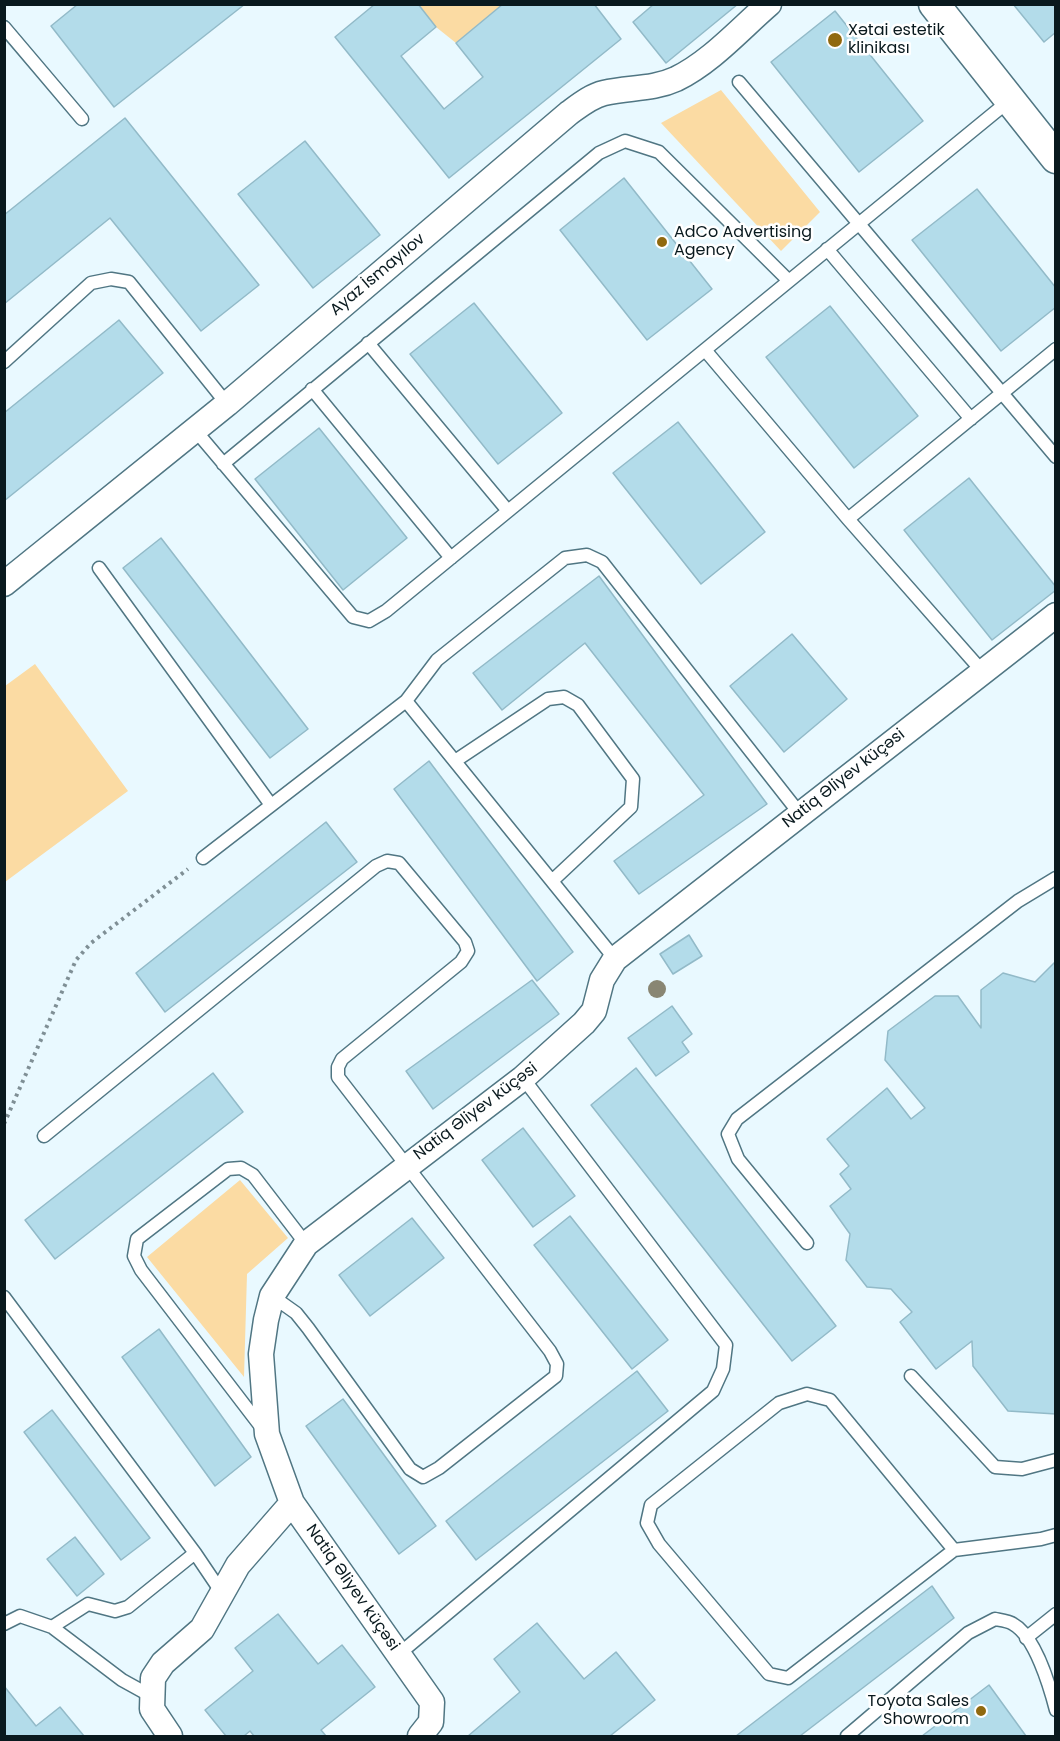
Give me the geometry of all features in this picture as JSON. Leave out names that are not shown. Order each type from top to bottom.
[{"type":"street","name":"Ayaz İsmayılov","points":[[6,579],[227,404],[587,99],[606,92],[654,87],[676,78],[698,65],[769,4]]},
{"type":"street","points":[[934,4],[1056,158]]},
{"type":"street","name":"Natiq Əliyev küçəsi","points":[[420,1737],[430,1722],[432,1702],[292,1503],[267,1434],[261,1354],[272,1296],[306,1244],[406,1165],[523,1078],[584,1023],[594,1011],[607,969],[615,959],[1056,615]]},
{"type":"street","points":[[170,1737],[152,1709],[153,1678],[163,1663],[202,1629],[238,1565],[292,1503]]},
{"type":"lane","points":[[4,27],[82,119]]},
{"type":"lane","points":[[739,82],[1056,458]]},
{"type":"lane","points":[[195,430],[352,617],[369,621],[386,611],[508,512],[1010,100]]},
{"type":"lane","points":[[223,464],[598,153],[625,141],[659,152],[789,281]]},
{"type":"lane","points":[[826,249],[970,419]]},
{"type":"lane","points":[[4,362],[91,283],[111,279],[129,282],[227,404]]},
{"type":"lane","points":[[369,343],[508,512]]},
{"type":"lane","points":[[705,350],[848,519],[982,671]]},
{"type":"lane","points":[[848,519],[1056,350]]},
{"type":"lane","points":[[312,389],[451,558]]},
{"type":"lane","points":[[203,858],[406,701],[437,660],[565,558],[587,555],[602,562],[800,814]]},
{"type":"lane","points":[[99,568],[271,806]]},
{"type":"lane","points":[[455,761],[548,699],[564,697],[578,705],[633,779],[631,807],[552,881]]},
{"type":"lane","points":[[406,701],[615,959]]},
{"type":"lane","points":[[44,1136],[376,866],[387,861],[399,863],[465,942],[468,951],[461,962],[342,1059],[338,1067],[338,1077],[550,1351],[557,1364],[556,1376],[440,1468],[423,1477],[410,1469],[302,1320],[272,1296]]},
{"type":"lane","points":[[807,1243],[738,1159],[728,1134],[737,1119],[1018,901],[1056,878]]},
{"type":"lane","points":[[399,1654],[713,1391],[723,1369],[726,1345],[523,1078]]},
{"type":"lane","points":[[267,1434],[141,1270],[134,1256],[137,1239],[228,1169],[242,1168],[253,1175],[306,1244]]},
{"type":"lane","points":[[4,1298],[195,1553],[222,1593]]},
{"type":"lane","points":[[911,1376],[995,1467],[1022,1469],[1056,1460]]},
{"type":"lane","points":[[954,1550],[830,1400],[807,1394],[779,1403],[651,1505],[647,1523],[659,1544],[769,1674],[788,1678],[954,1550],[1056,1535]]},
{"type":"lane","points":[[52,1627],[88,1604],[115,1611],[128,1607],[195,1553]]},
{"type":"lane","points":[[1026,1638],[1056,1614]]},
{"type":"lane","points":[[4,1624],[20,1616],[52,1627],[122,1680],[151,1696]]},
{"type":"lane","points":[[847,1737],[968,1634],[995,1619],[1014,1624],[1026,1638],[1047,1678],[1056,1710]]},
{"type":"path","points":[[4,1124],[76,960],[91,943],[203,858]]},
{"type":"shaded area","points":[[418,5],[503,5],[456,43],[436,27]]},
{"type":"shaded area","points":[[721,90],[820,212],[781,251],[661,123]]},
{"type":"shaded area","points":[[35,664],[128,791],[5,882],[5,686]]},
{"type":"shaded area","points":[[240,1180],[288,1238],[247,1274],[244,1377],[147,1257]]},
{"type":"building","points":[[78,4],[245,4],[114,107],[51,26]]},
{"type":"building","points":[[375,4],[418,4],[436,27],[401,56],[444,109],[483,77],[456,43],[503,4],[594,4],[621,39],[449,178],[335,37]]},
{"type":"building","points":[[654,4],[738,4],[666,63],[633,22]]},
{"type":"building","points":[[1013,4],[1056,4],[1056,32],[1044,42]]},
{"type":"building","points":[[835,11],[923,121],[859,172],[771,62]]},
{"type":"building","points":[[125,118],[259,285],[201,331],[110,218],[4,304],[4,215]]},
{"type":"building","points":[[305,141],[380,235],[313,288],[238,194]]},
{"type":"building","points":[[624,178],[712,289],[647,340],[560,230]]},
{"type":"building","points":[[977,189],[1056,288],[1056,307],[1001,351],[912,240]]},
{"type":"building","points":[[474,303],[562,413],[498,464],[410,354]]},
{"type":"building","points":[[830,306],[918,416],[854,468],[766,357]]},
{"type":"building","points":[[119,320],[163,373],[4,501],[4,413]]},
{"type":"building","points":[[678,422],[765,532],[701,584],[613,473]]},
{"type":"building","points":[[319,428],[407,538],[343,590],[255,479]]},
{"type":"building","points":[[969,478],[1056,587],[1056,590],[992,640],[904,530]]},
{"type":"building","points":[[161,538],[308,729],[270,758],[123,568]]},
{"type":"building","points":[[599,576],[767,804],[639,894],[614,861],[704,795],[585,643],[502,710],[473,673]]},
{"type":"building","points":[[792,634],[847,699],[784,752],[730,686]]},
{"type":"building","points":[[429,761],[573,952],[537,981],[394,789]]},
{"type":"building","points":[[326,822],[357,862],[165,1012],[136,973]]},
{"type":"building","points":[[689,935],[702,956],[673,974],[660,954]]},
{"type":"building","points":[[1056,961],[1056,1414],[1008,1411],[973,1366],[972,1341],[936,1369],[900,1322],[912,1312],[891,1289],[867,1287],[846,1260],[850,1234],[830,1206],[851,1189],[840,1174],[849,1166],[827,1139],[887,1088],[911,1119],[925,1108],[885,1060],[888,1031],[935,996],[958,996],[981,1028],[981,990],[1003,973],[1035,982]]},
{"type":"building","points":[[532,980],[559,1014],[433,1109],[406,1071]]},
{"type":"building","points":[[672,1006],[692,1034],[682,1042],[689,1052],[656,1076],[628,1038]]},
{"type":"building","points":[[636,1068],[836,1326],[792,1361],[591,1105]]},
{"type":"building","points":[[213,1073],[243,1112],[55,1259],[25,1220]]},
{"type":"building","points":[[523,1128],[575,1196],[533,1227],[482,1160]]},
{"type":"building","points":[[570,1216],[668,1340],[632,1369],[534,1245]]},
{"type":"building","points":[[412,1218],[444,1258],[370,1316],[339,1275]]},
{"type":"building","points":[[159,1329],[251,1457],[215,1486],[122,1357]]},
{"type":"building","points":[[637,1371],[668,1411],[476,1560],[446,1521]]},
{"type":"building","points":[[343,1399],[436,1526],[399,1554],[306,1426]]},
{"type":"building","points":[[52,1410],[150,1538],[121,1560],[24,1432]]},
{"type":"building","points":[[75,1537],[104,1574],[77,1596],[47,1559]]},
{"type":"building","points":[[932,1586],[954,1618],[800,1736],[736,1736]]},
{"type":"building","points":[[278,1614],[318,1664],[342,1645],[375,1687],[321,1730],[326,1736],[254,1736],[250,1731],[244,1736],[226,1736],[205,1710],[253,1671],[235,1648]]},
{"type":"building","points":[[537,1623],[584,1679],[616,1652],[655,1700],[610,1736],[468,1736],[520,1692],[494,1659]]},
{"type":"building","name":"Toyota Sales Showroom","points":[[989,1685],[1026,1736],[922,1736]]},
{"type":"building","points":[[4,1686],[36,1726],[60,1707],[84,1736],[4,1736]]},
{"type":"place","name":"Xətai estetik klinikası","points":[[835,40]]},
{"type":"place","name":"AdCo Advertising Agency","points":[[662,242]]},
{"type":"place","name":"Toyota Sales Showroom","points":[[981,1711]]}]
